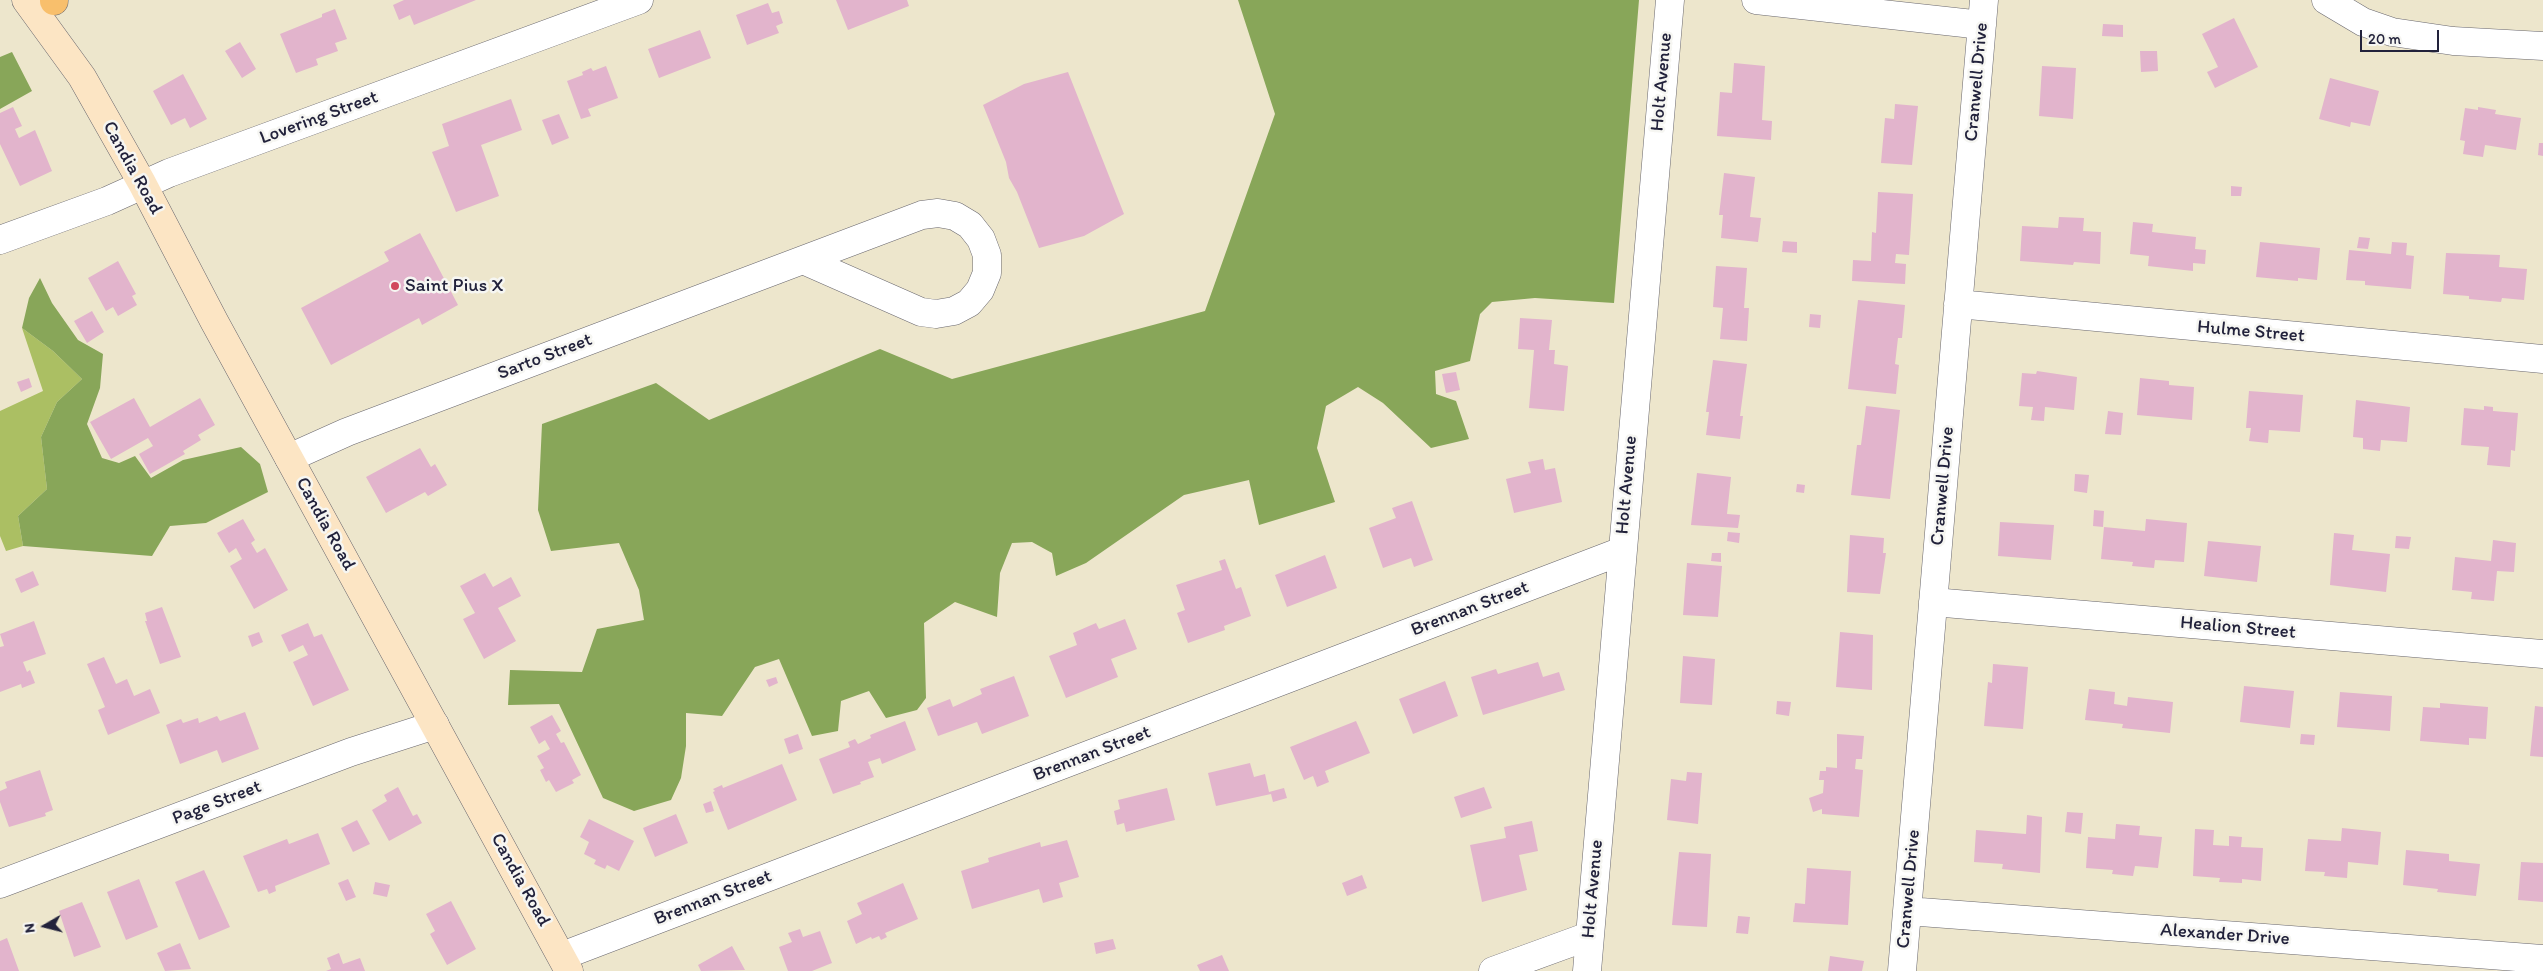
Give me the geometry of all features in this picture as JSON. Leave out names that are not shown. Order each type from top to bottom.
[{"type":"main road","name":"Candia Road","points":[[26,0],[82,77],[142,183],[289,458],[566,964]]},
{"type":"main road","name":"Candia Road","points":[[54,0],[82,77]]},
{"type":"street","name":"Lovering Street","points":[[0,240],[107,201],[142,183],[639,0]]},
{"type":"street","name":"Holt Avenue","points":[[1587,971],[1670,0]]},
{"type":"street","points":[[1756,0],[1983,12]]},
{"type":"street","points":[[2326,0],[2363,22],[2392,32],[2452,41],[2543,46]]},
{"type":"street","name":"Cranwell Drive","points":[[1902,971],[1983,12]]},
{"type":"street","name":"Sarto Street","points":[[289,458],[347,432],[922,215],[938,213],[955,216],[970,225],[981,239],[987,255],[987,273],[980,290],[969,303],[954,312],[936,314],[921,312],[803,260]]},
{"type":"street","name":"Hulme Street","points":[[1958,304],[2543,359]]},
{"type":"street","name":"Brennan Street","points":[[566,964],[1622,551]]},
{"type":"street","name":"Healion Street","points":[[1933,602],[2543,654]]},
{"type":"street","name":"Page Street","points":[[0,884],[351,752],[435,725]]},
{"type":"street","name":"Alexander Drive","points":[[1907,911],[2543,959]]},
{"type":"street","points":[[1493,971],[1589,936]]},
{"type":"green space","points":[[1238,0],[1639,0],[1614,303],[1535,298],[1492,302],[1480,314],[1470,361],[1435,371],[1436,394],[1456,401],[1469,439],[1431,448],[1383,403],[1358,387],[1326,406],[1317,448],[1335,502],[1259,525],[1249,480],[1184,495],[1086,563],[1056,576],[1052,553],[1032,542],[1012,543],[1000,573],[997,617],[955,602],[924,623],[926,698],[917,710],[886,718],[869,691],[841,701],[838,731],[812,736],[779,659],[755,667],[722,716],[686,713],[686,746],[681,778],[671,800],[634,811],[603,798],[559,704],[508,705],[510,670],[582,672],[597,629],[644,620],[639,590],[619,543],[551,551],[538,510],[542,424],[656,383],[709,420],[880,349],[952,379],[1205,311],[1275,114]]},
{"type":"green space","points":[[12,52],[32,91],[0,109],[0,57]]},
{"type":"green space","points":[[40,278],[52,303],[78,340],[103,354],[100,388],[87,424],[102,458],[119,463],[135,456],[151,478],[183,460],[241,447],[260,464],[268,492],[206,523],[170,526],[152,556],[23,546],[18,516],[47,489],[41,437],[57,402],[82,379],[53,351],[22,328],[29,298]]},
{"type":"green space","points":[[22,328],[53,351],[82,379],[57,402],[41,437],[47,489],[18,516],[23,546],[6,551],[0,536],[0,411],[43,391]]},
{"type":"building","points":[[404,0],[476,0],[414,25],[410,15],[399,20],[393,5]]},
{"type":"building","points":[[836,0],[907,0],[909,6],[848,30]]},
{"type":"building","points":[[768,3],[772,13],[779,11],[783,23],[776,26],[779,33],[747,45],[736,15]]},
{"type":"building","points":[[335,9],[347,39],[335,43],[338,51],[316,59],[318,65],[296,73],[280,34],[322,17],[322,14]]},
{"type":"building","points":[[2234,18],[2258,67],[2215,88],[2207,72],[2218,67],[2202,34]]},
{"type":"building","points":[[2103,24],[2123,25],[2123,37],[2102,36]]},
{"type":"building","points":[[700,30],[711,58],[659,78],[648,49]]},
{"type":"building","points":[[240,42],[256,69],[242,78],[225,51]]},
{"type":"building","points":[[2140,51],[2157,51],[2158,71],[2141,72]]},
{"type":"building","points":[[1734,63],[1765,66],[1762,120],[1772,121],[1771,140],[1717,136],[1720,92],[1732,93]]},
{"type":"building","points":[[606,66],[618,98],[588,109],[591,116],[581,119],[567,81],[583,75],[582,72],[591,68],[593,71]]},
{"type":"building","points":[[2042,66],[2076,68],[2073,119],[2039,116]]},
{"type":"building","points":[[1068,72],[1124,214],[1084,236],[1039,248],[1017,192],[1009,178],[1006,162],[983,105],[1024,84]]},
{"type":"building","points":[[183,74],[207,119],[190,128],[185,118],[171,125],[153,91]]},
{"type":"building","points":[[2330,78],[2379,91],[2370,126],[2351,122],[2350,127],[2319,119]]},
{"type":"building","points":[[511,99],[522,130],[481,145],[499,196],[456,212],[432,152],[449,146],[442,124]]},
{"type":"building","points":[[1895,104],[1918,106],[1912,165],[1881,163],[1885,118],[1894,119]]},
{"type":"building","points":[[13,107],[22,126],[15,129],[19,138],[35,130],[52,171],[20,186],[0,144],[0,113]]},
{"type":"building","points":[[2478,107],[2496,110],[2495,114],[2521,118],[2516,150],[2485,145],[2483,157],[2463,154],[2465,141],[2460,140],[2465,108],[2478,110]]},
{"type":"building","points":[[559,114],[569,138],[552,145],[542,120]]},
{"type":"building","points":[[2539,143],[2543,143],[2543,156],[2538,155]]},
{"type":"building","points":[[1724,173],[1755,177],[1750,217],[1761,218],[1758,242],[1721,238],[1723,215],[1719,215]]},
{"type":"building","points":[[2231,186],[2242,187],[2241,196],[2231,196]]},
{"type":"building","points":[[1878,192],[1913,194],[1909,255],[1896,254],[1895,263],[1906,264],[1905,284],[1852,281],[1853,260],[1871,261],[1872,232],[1876,233]]},
{"type":"building","points":[[2059,217],[2084,218],[2083,231],[2101,232],[2100,264],[2074,262],[2073,265],[2020,261],[2022,226],[2058,228]]},
{"type":"building","points":[[2133,222],[2153,224],[2152,232],[2196,237],[2195,249],[2206,250],[2205,264],[2193,263],[2193,271],[2148,266],[2149,256],[2130,254]]},
{"type":"building","name":"Saint Pius X","points":[[420,233],[458,305],[422,325],[419,318],[331,365],[301,308],[389,261],[384,252]]},
{"type":"building","points":[[2359,237],[2370,238],[2368,249],[2357,248]]},
{"type":"building","points":[[1783,241],[1797,242],[1797,253],[1782,252]]},
{"type":"building","points":[[2260,242],[2320,248],[2317,280],[2298,278],[2298,281],[2256,277]]},
{"type":"building","points":[[2392,242],[2407,243],[2406,255],[2414,256],[2411,289],[2365,285],[2365,281],[2346,280],[2349,250],[2391,254]]},
{"type":"building","points":[[2446,253],[2500,255],[2499,267],[2527,269],[2524,300],[2502,298],[2501,302],[2469,299],[2469,296],[2443,294]]},
{"type":"building","points":[[118,261],[136,294],[132,296],[137,305],[118,316],[113,307],[106,311],[88,278]]},
{"type":"building","points":[[1716,266],[1747,268],[1744,308],[1749,308],[1747,341],[1720,339],[1723,308],[1713,307]]},
{"type":"building","points":[[1858,300],[1905,305],[1902,338],[1898,338],[1895,364],[1899,365],[1896,394],[1848,389]]},
{"type":"building","points":[[92,311],[104,332],[87,343],[74,321]]},
{"type":"building","points":[[1810,314],[1821,315],[1820,328],[1809,327]]},
{"type":"building","points":[[1520,318],[1552,320],[1549,350],[1555,350],[1554,364],[1568,366],[1564,411],[1529,408],[1534,350],[1518,349]]},
{"type":"building","points":[[1713,360],[1747,364],[1740,416],[1743,416],[1740,439],[1706,435],[1709,412],[1706,412]]},
{"type":"building","points":[[2037,371],[2077,377],[2074,410],[2045,407],[2044,421],[2031,420],[2033,407],[2019,406],[2022,373],[2036,374]]},
{"type":"building","points":[[1456,372],[1460,390],[1446,393],[1442,374]]},
{"type":"building","points":[[29,378],[32,387],[21,392],[17,382]]},
{"type":"building","points":[[2140,378],[2169,381],[2169,385],[2194,387],[2192,420],[2137,415]]},
{"type":"building","points":[[2249,391],[2303,395],[2300,432],[2269,430],[2268,443],[2249,441],[2251,428],[2246,428]]},
{"type":"building","points":[[134,398],[150,427],[200,398],[215,425],[198,435],[201,440],[183,451],[185,454],[150,474],[139,454],[153,446],[148,438],[111,459],[90,422]]},
{"type":"building","points":[[2356,400],[2410,407],[2407,442],[2381,440],[2380,451],[2363,449],[2363,438],[2353,437]]},
{"type":"building","points":[[1866,406],[1900,410],[1890,499],[1851,495],[1857,445],[1861,445]]},
{"type":"building","points":[[2484,406],[2493,407],[2493,411],[2518,413],[2515,451],[2511,450],[2510,467],[2487,465],[2489,447],[2461,445],[2464,408],[2484,410]]},
{"type":"building","points":[[2108,411],[2123,413],[2121,435],[2105,434]]},
{"type":"building","points":[[420,448],[431,467],[435,464],[447,485],[428,496],[425,492],[386,513],[366,477]]},
{"type":"building","points":[[1543,459],[1545,470],[1555,468],[1562,502],[1514,513],[1506,479],[1531,473],[1528,462]]},
{"type":"building","points":[[1697,473],[1731,477],[1727,514],[1740,515],[1738,528],[1691,525]]},
{"type":"building","points":[[2075,474],[2089,475],[2087,493],[2074,491]]},
{"type":"building","points":[[1797,484],[1805,485],[1804,493],[1796,492]]},
{"type":"building","points":[[1412,501],[1433,560],[1414,567],[1411,558],[1383,568],[1369,528],[1396,518],[1392,508]]},
{"type":"building","points":[[2094,510],[2104,511],[2103,527],[2093,526]]},
{"type":"building","points":[[243,519],[255,540],[251,543],[257,553],[265,548],[288,590],[254,609],[230,566],[242,559],[236,548],[229,553],[217,533]]},
{"type":"building","points":[[2146,519],[2187,523],[2184,562],[2155,560],[2154,568],[2132,566],[2133,562],[2101,559],[2104,527],[2145,531]]},
{"type":"building","points":[[2000,522],[2054,525],[2051,560],[1998,556]]},
{"type":"building","points":[[1728,532],[1740,533],[1739,543],[1727,541]]},
{"type":"building","points":[[2334,533],[2354,535],[2352,550],[2390,554],[2386,592],[2330,585]]},
{"type":"building","points":[[1850,535],[1884,538],[1883,553],[1886,553],[1880,594],[1847,592]]},
{"type":"building","points":[[2396,536],[2411,537],[2409,549],[2395,548]]},
{"type":"building","points":[[2493,540],[2516,543],[2514,572],[2497,571],[2494,601],[2471,599],[2472,592],[2452,590],[2455,557],[2491,561]]},
{"type":"building","points":[[2208,541],[2261,546],[2257,582],[2204,576]]},
{"type":"building","points":[[1712,553],[1721,553],[1721,562],[1711,561]]},
{"type":"building","points":[[1325,555],[1337,588],[1287,607],[1275,575]]},
{"type":"building","points":[[1225,559],[1236,589],[1241,587],[1251,616],[1224,626],[1225,630],[1188,643],[1177,613],[1185,610],[1176,585],[1222,570],[1219,561]]},
{"type":"building","points":[[1687,563],[1722,566],[1718,617],[1683,615]]},
{"type":"building","points":[[33,571],[39,585],[21,593],[15,579]]},
{"type":"building","points":[[485,573],[493,587],[511,577],[521,596],[498,608],[516,641],[484,659],[463,619],[475,613],[460,586]]},
{"type":"building","points":[[162,607],[181,657],[160,664],[145,621],[147,621],[145,613]]},
{"type":"building","points":[[1125,619],[1137,649],[1111,659],[1118,677],[1066,698],[1049,656],[1077,645],[1073,633],[1096,623],[1099,629]]},
{"type":"building","points":[[34,621],[46,654],[23,662],[27,672],[30,670],[35,683],[22,688],[21,684],[0,692],[0,647],[4,646],[0,634]]},
{"type":"building","points":[[308,623],[314,637],[322,634],[349,690],[313,706],[293,662],[308,655],[303,645],[289,652],[281,635]]},
{"type":"building","points":[[259,632],[263,642],[252,647],[248,636]]},
{"type":"building","points":[[1840,632],[1873,635],[1872,690],[1836,687]]},
{"type":"building","points":[[1683,656],[1715,659],[1712,705],[1680,703]]},
{"type":"building","points":[[104,657],[116,684],[127,679],[134,696],[150,689],[160,713],[108,735],[98,710],[105,707],[87,664]]},
{"type":"building","points":[[1538,662],[1543,677],[1559,672],[1565,690],[1483,715],[1471,677],[1496,669],[1498,674]]},
{"type":"building","points":[[1993,664],[2028,667],[2023,729],[1984,726],[1988,682],[1992,683]]},
{"type":"building","points":[[1014,676],[1029,716],[982,734],[977,722],[938,736],[927,708],[950,699],[953,707],[982,694],[980,689]]},
{"type":"building","points":[[776,677],[778,683],[769,687],[766,680]]},
{"type":"building","points":[[1445,681],[1458,716],[1413,734],[1399,699]]},
{"type":"building","points":[[2244,686],[2294,691],[2290,728],[2240,722]]},
{"type":"building","points":[[2089,689],[2115,692],[2114,704],[2127,706],[2128,697],[2173,702],[2170,733],[2122,728],[2123,724],[2085,720]]},
{"type":"building","points":[[2340,692],[2392,696],[2390,731],[2337,727]]},
{"type":"building","points":[[1777,701],[1791,702],[1789,716],[1776,714]]},
{"type":"building","points":[[2440,703],[2488,707],[2486,739],[2469,738],[2469,745],[2420,741],[2423,707],[2440,708]]},
{"type":"building","points":[[2535,706],[2543,707],[2543,757],[2530,756]]},
{"type":"building","points":[[245,712],[259,749],[222,763],[217,750],[180,764],[166,725],[181,719],[183,723],[198,718],[199,723],[217,716],[220,721]]},
{"type":"building","points":[[552,715],[561,731],[556,734],[561,743],[564,742],[581,775],[572,780],[574,783],[556,792],[549,780],[546,782],[540,770],[544,768],[537,756],[550,749],[545,740],[539,744],[530,727]]},
{"type":"building","points":[[905,721],[916,750],[882,764],[880,758],[868,762],[874,777],[833,794],[819,759],[850,747],[848,742],[855,739],[858,744],[871,738],[870,735]]},
{"type":"building","points":[[1356,721],[1370,753],[1325,771],[1329,782],[1317,787],[1313,776],[1304,780],[1290,747]]},
{"type":"building","points":[[798,734],[803,749],[789,754],[784,739]]},
{"type":"building","points":[[1837,734],[1864,736],[1862,759],[1856,759],[1855,769],[1863,770],[1859,817],[1822,814],[1822,809],[1813,812],[1809,798],[1823,793],[1824,780],[1819,780],[1820,771],[1826,771],[1826,767],[1837,768]]},
{"type":"building","points":[[2301,734],[2315,735],[2314,745],[2300,744]]},
{"type":"building","points":[[1250,763],[1254,777],[1265,774],[1269,792],[1284,788],[1287,798],[1273,802],[1271,794],[1216,806],[1208,773]]},
{"type":"building","points":[[782,764],[797,800],[728,830],[713,789],[722,785],[723,788]]},
{"type":"building","points":[[40,770],[53,810],[45,813],[46,816],[9,827],[0,802],[0,791],[7,788],[5,782]]},
{"type":"building","points":[[1687,772],[1702,773],[1698,824],[1667,820],[1671,779],[1686,781]]},
{"type":"building","points":[[398,787],[413,816],[417,814],[422,823],[389,841],[372,810],[387,801],[384,795]]},
{"type":"building","points":[[1484,787],[1492,808],[1461,818],[1454,797]]},
{"type":"building","points":[[1167,788],[1175,820],[1126,832],[1124,823],[1117,825],[1114,811],[1120,809],[1118,800]]},
{"type":"building","points":[[711,801],[714,811],[706,813],[703,804]]},
{"type":"building","points":[[2067,812],[2083,813],[2081,834],[2065,832]]},
{"type":"building","points":[[676,814],[688,843],[655,857],[643,828]]},
{"type":"building","points":[[2027,815],[2042,817],[2040,873],[2002,869],[2003,864],[1974,862],[1976,830],[2026,834]]},
{"type":"building","points":[[589,819],[634,841],[619,871],[607,865],[605,869],[594,864],[596,860],[584,854],[589,842],[580,837]]},
{"type":"building","points":[[357,820],[370,844],[353,852],[341,828]]},
{"type":"building","points":[[1532,821],[1538,851],[1519,855],[1527,890],[1482,902],[1470,845],[1506,838],[1504,827]]},
{"type":"building","points":[[2116,824],[2140,826],[2139,835],[2162,837],[2158,868],[2135,866],[2133,876],[2112,874],[2113,870],[2086,868],[2088,837],[2115,839]]},
{"type":"building","points":[[2342,828],[2381,832],[2378,865],[2348,862],[2347,878],[2324,876],[2325,872],[2305,871],[2308,839],[2341,841]]},
{"type":"building","points":[[2195,829],[2214,830],[2213,845],[2229,846],[2229,836],[2242,837],[2241,847],[2263,848],[2261,881],[2242,879],[2242,883],[2219,882],[2220,878],[2193,876]]},
{"type":"building","points":[[318,833],[330,864],[275,886],[276,891],[269,894],[267,889],[258,892],[243,856],[287,839],[289,844]]},
{"type":"building","points":[[1067,840],[1079,877],[1059,883],[1063,897],[1043,903],[1039,889],[972,909],[961,871],[989,862],[988,858],[1040,842],[1041,847]]},
{"type":"building","points":[[2406,850],[2449,854],[2449,861],[2480,864],[2476,896],[2437,892],[2438,889],[2403,885]]},
{"type":"building","points":[[1679,852],[1711,854],[1707,927],[1672,925]]},
{"type":"building","points":[[2521,862],[2543,863],[2543,902],[2518,900]]},
{"type":"building","points":[[1807,868],[1851,871],[1848,925],[1793,922],[1795,903],[1805,904]]},
{"type":"building","points":[[204,870],[230,927],[199,940],[175,882]]},
{"type":"building","points":[[1362,875],[1367,888],[1347,896],[1342,883]]},
{"type":"building","points":[[139,879],[158,927],[126,940],[107,892]]},
{"type":"building","points":[[348,879],[356,897],[346,901],[338,883]]},
{"type":"building","points":[[375,882],[390,885],[387,897],[373,894]]},
{"type":"building","points":[[903,883],[918,919],[885,933],[887,937],[881,940],[879,936],[872,939],[871,937],[856,944],[847,921],[862,914],[857,903]]},
{"type":"building","points":[[451,901],[476,949],[447,965],[430,934],[435,931],[426,914]]},
{"type":"building","points":[[82,902],[101,947],[74,957],[59,911]]},
{"type":"building","points":[[1738,916],[1750,917],[1748,934],[1736,933]]},
{"type":"building","points":[[800,929],[803,937],[820,931],[832,963],[812,971],[788,971],[779,947],[792,942],[788,933]]},
{"type":"building","points":[[7,938],[19,971],[0,971],[0,941]]},
{"type":"building","points":[[1113,939],[1116,949],[1096,954],[1094,943]]},
{"type":"building","points":[[180,943],[191,969],[165,971],[157,953]]},
{"type":"building","points":[[732,946],[745,970],[701,971],[698,965]]},
{"type":"building","points":[[339,953],[343,964],[360,958],[365,971],[326,971],[331,969],[327,958]]},
{"type":"building","points":[[1222,955],[1229,971],[1200,971],[1197,965]]},
{"type":"building","points":[[1830,956],[1864,961],[1862,971],[1828,971]]},
{"type":"place","name":"Saint Pius X","points":[[395,286]]}]
